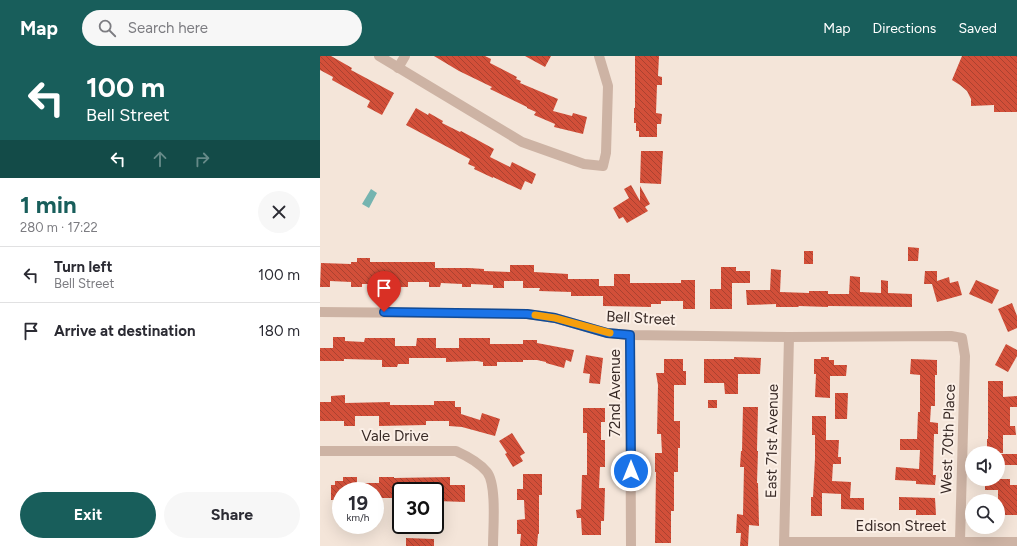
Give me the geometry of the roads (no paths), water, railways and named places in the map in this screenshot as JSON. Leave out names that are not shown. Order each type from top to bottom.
[{"type":"street","points":[[378,56],[522,142],[584,164],[603,166],[606,153],[608,86],[599,56]]},
{"type":"street","points":[[398,68],[405,56]]},
{"type":"street","name":"Bell Street","points":[[320,312],[527,314],[555,318],[607,333],[630,335],[789,337],[951,336],[962,338]]},
{"type":"street","name":"72nd Avenue","points":[[630,335],[631,546]]},
{"type":"street","name":"East 71st Avenue","points":[[784,544],[789,337]]},
{"type":"street","name":"West 70th Place","points":[[960,541],[965,356],[962,338]]},
{"type":"street","name":"Vale Drive","points":[[320,451],[456,451],[468,456],[488,473],[493,488],[493,546]]},
{"type":"street","name":"Edison Street","points":[[784,544],[960,541],[1017,542]]},
{"type":"water","points":[[371,189],[377,193],[369,208],[362,204]]}]
